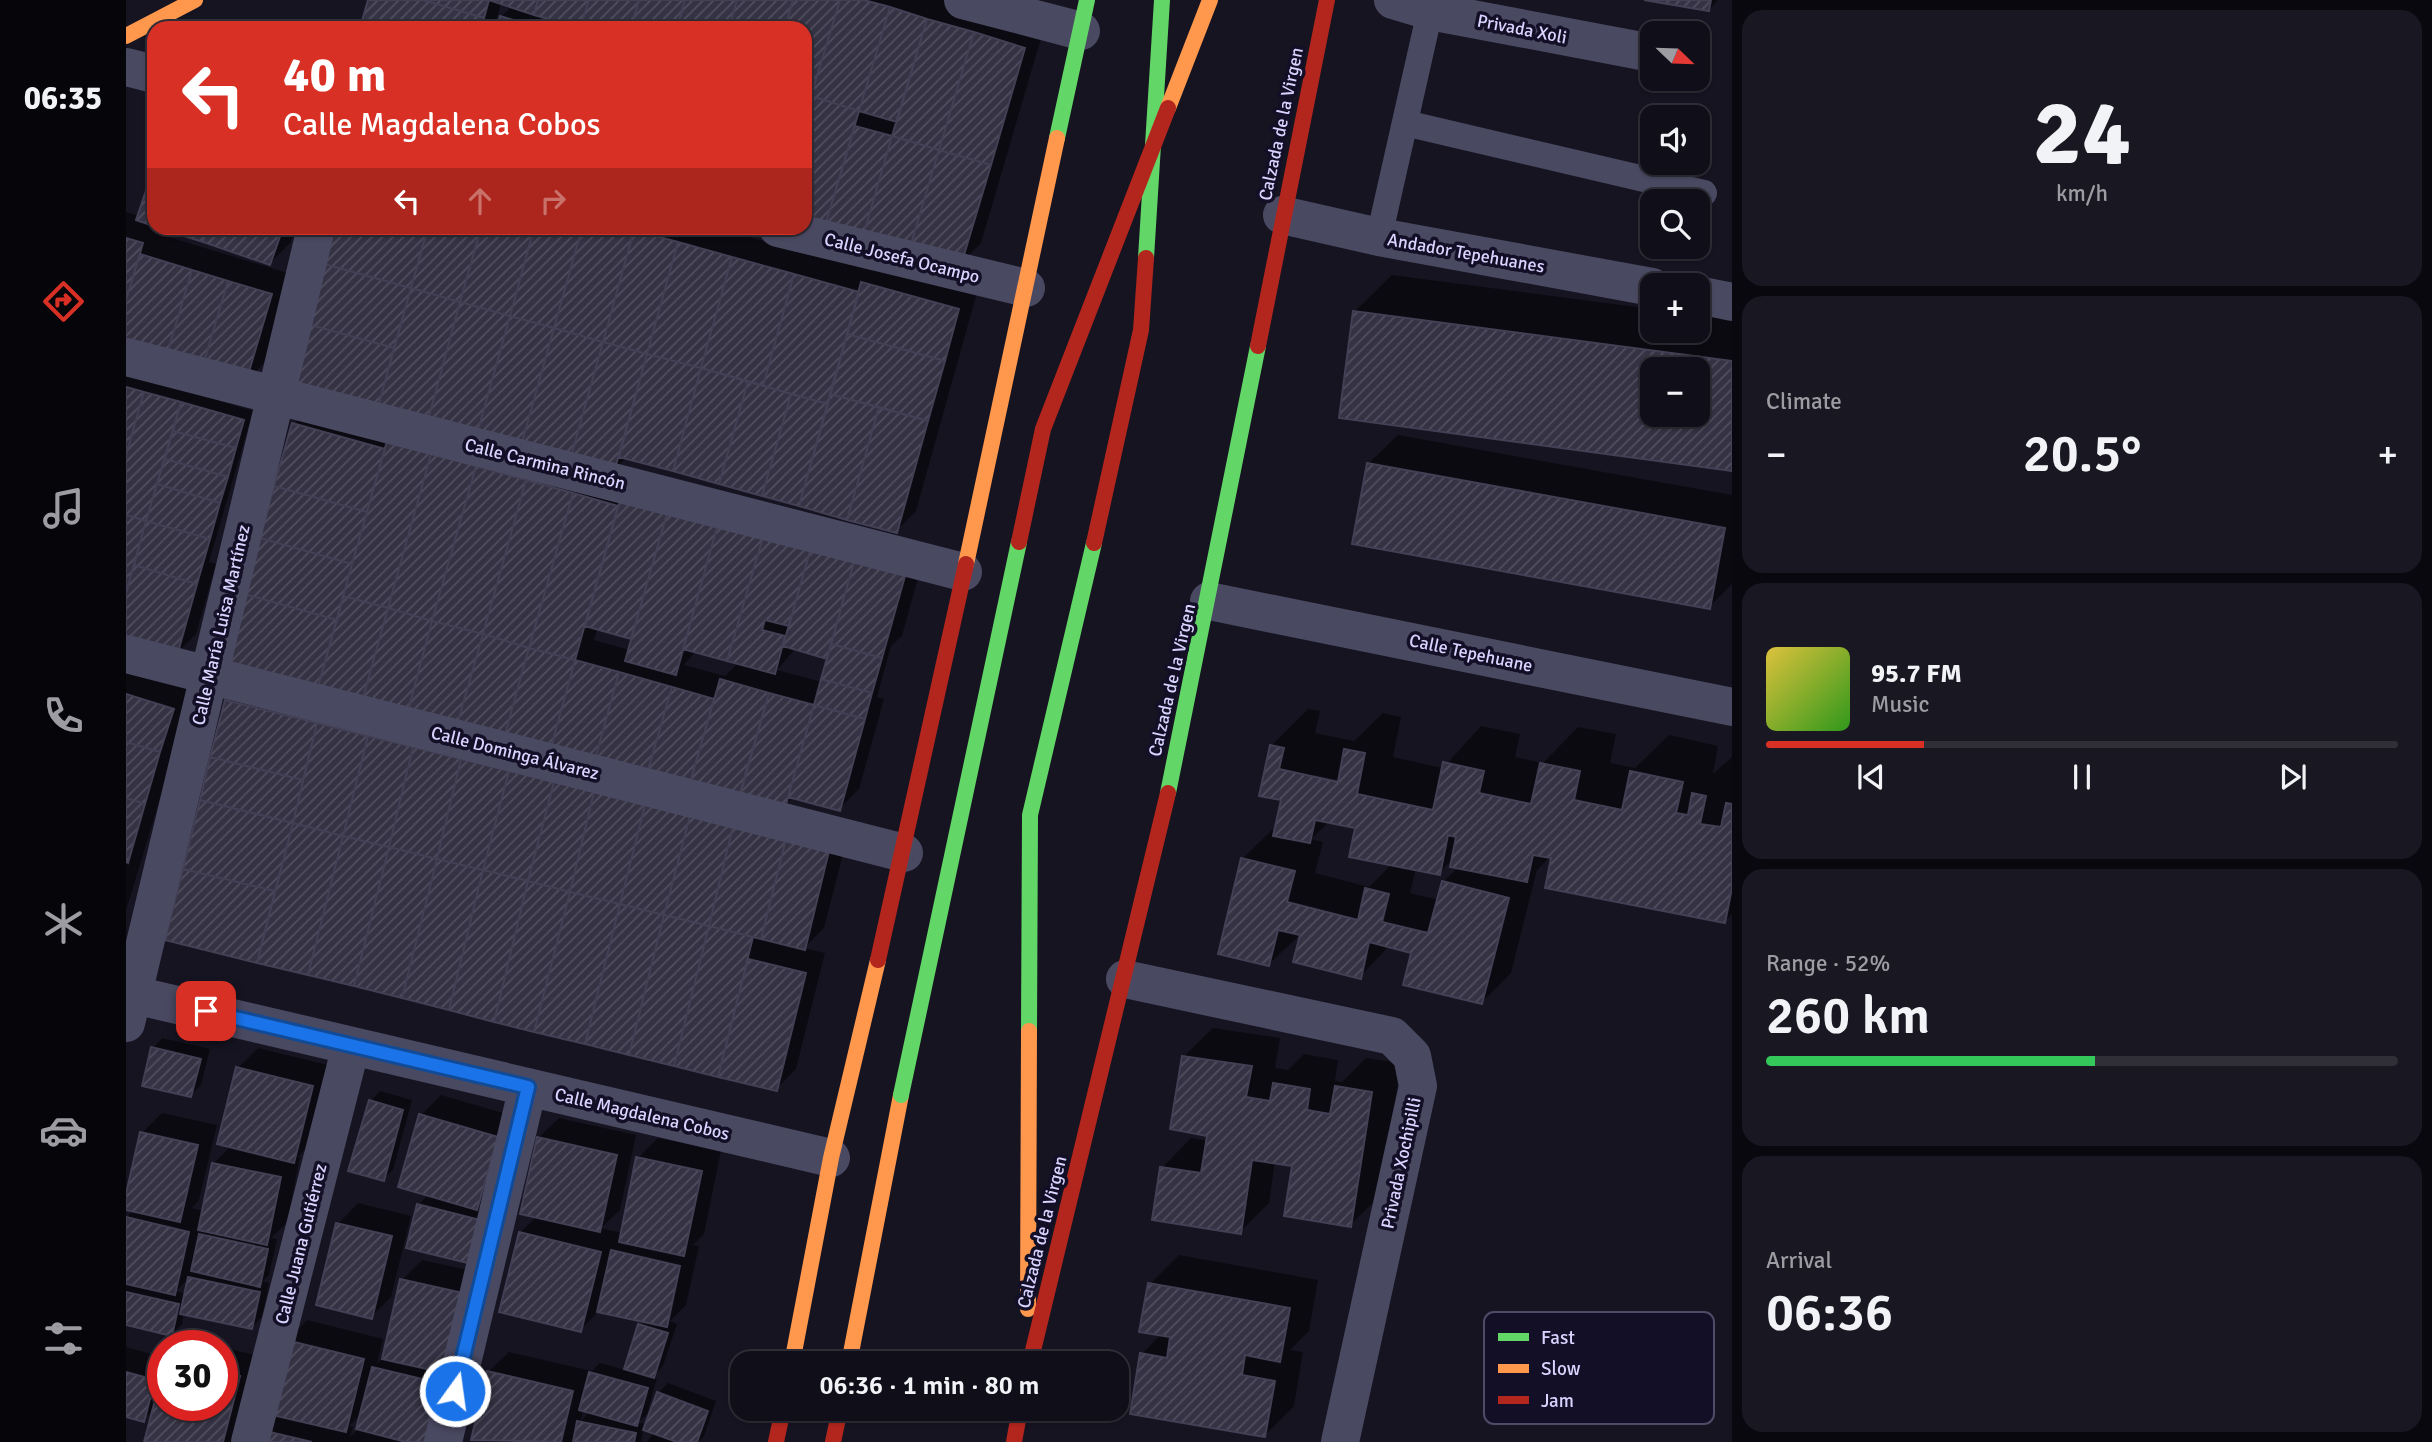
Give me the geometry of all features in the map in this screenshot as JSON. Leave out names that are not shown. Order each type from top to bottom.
[{"type":"street","points":[[155,21],[195,0]]},
{"type":"street","points":[[794,1351],[831,1158],[904,853],[1084,15],[963,0]]},
{"type":"street","name":"Calzada de la Virgen","points":[[1028,1351],[1030,815],[1114,459],[1141,330],[1161,0]]},
{"type":"street","points":[[851,1351],[901,1094],[1043,429],[1210,0]]},
{"type":"street","name":"Calzada de la Virgen","points":[[1031,1351],[1125,979],[1209,601],[1282,215],[1327,0]]},
{"type":"street","name":"Privada Xoli","points":[[1393,0],[1430,11],[1640,51]]},
{"type":"street","points":[[126,36],[147,25]]},
{"type":"street","points":[[126,68],[147,72]]},
{"type":"street","name":"Andador Tepehuanes","points":[[1282,215],[1379,237],[1640,285]]},
{"type":"street","name":"Calle María Luisa Martínez","points":[[128,1003],[314,235]]},
{"type":"street","name":"Calle Josefa Ocampo","points":[[807,235],[1026,288]]},
{"type":"street","points":[[1710,297],[1732,302]]},
{"type":"street","name":"Calle Carmina Rincón","points":[[126,357],[963,572]]},
{"type":"street","name":"Calle Tepehuane","points":[[1209,601],[1732,706]]},
{"type":"street","name":"Calle Dominga Álvarez","points":[[126,654],[904,853]]},
{"type":"street","name":"Privada Xochipilli","points":[[1125,979],[1392,1036],[1412,1056],[1419,1086],[1340,1442]]},
{"type":"street","name":"Calle Magdalena Cobos","points":[[128,1003],[351,1046],[831,1158]]},
{"type":"street","name":"Calle Juana Gutiérrez","points":[[250,1442],[351,1046]]},
{"type":"street","points":[[443,1442],[528,1087]]},
{"type":"street","points":[[776,1442],[780,1421]]},
{"type":"street","points":[[834,1442],[838,1421]]},
{"type":"street","points":[[1014,1442],[1018,1421]]},
{"type":"lane","points":[[1379,237],[1430,11]]},
{"type":"lane","points":[[1405,122],[1687,189]]},
{"type":"building","points":[[368,0],[423,0],[484,18],[483,21],[362,21]]},
{"type":"building","points":[[423,0],[489,0],[484,18]]},
{"type":"building","points":[[489,0],[538,0],[534,15]]},
{"type":"building","points":[[538,0],[589,0],[582,21],[555,21],[534,15]]},
{"type":"building","points":[[589,0],[639,0],[633,21],[582,21]]},
{"type":"building","points":[[639,0],[685,0],[679,21],[633,21]]},
{"type":"building","points":[[685,0],[737,0],[731,21],[679,21]]},
{"type":"building","points":[[737,0],[793,0],[787,21],[731,21]]},
{"type":"building","points":[[793,0],[840,0],[812,93],[812,21],[787,21]]},
{"type":"building","points":[[840,0],[864,0],[890,7],[859,111],[812,96]]},
{"type":"building","points":[[1644,0],[1711,0],[1709,11]]},
{"type":"building","points":[[890,7],[927,19],[897,122],[859,111]]},
{"type":"building","points":[[500,16],[517,21],[498,21]]},
{"type":"building","points":[[927,19],[974,32],[939,150],[892,136]]},
{"type":"building","points":[[974,32],[1025,48],[991,165],[939,150]]},
{"type":"building","points":[[812,96],[859,111],[825,226],[812,222]]},
{"type":"building","points":[[855,126],[892,136],[863,236],[825,226]]},
{"type":"building","points":[[892,136],[939,150],[909,251],[863,236]]},
{"type":"building","points":[[939,150],[991,165],[961,265],[909,251]]},
{"type":"building","points":[[147,188],[147,224],[136,220]]},
{"type":"building","points":[[181,235],[206,235],[203,242]]},
{"type":"building","points":[[206,235],[281,235],[270,265],[203,242]]},
{"type":"building","points":[[332,235],[426,235],[411,288],[324,264]]},
{"type":"building","points":[[426,235],[479,235],[460,302],[411,288]]},
{"type":"building","points":[[479,235],[532,235],[510,316],[460,302]]},
{"type":"building","points":[[532,235],[580,235],[554,328],[510,316]]},
{"type":"building","points":[[580,235],[633,235],[603,342],[554,328]]},
{"type":"building","points":[[633,235],[652,235],[678,242],[647,354],[603,342]]},
{"type":"building","points":[[126,238],[143,243],[126,300]]},
{"type":"building","points":[[678,242],[732,257],[701,368],[647,354]]},
{"type":"building","points":[[140,254],[192,270],[165,361],[126,349],[126,300]]},
{"type":"building","points":[[732,257],[794,274],[763,386],[701,368]]},
{"type":"building","points":[[324,264],[411,288],[394,348],[307,324]]},
{"type":"building","points":[[192,270],[228,281],[201,372],[165,361]]},
{"type":"building","points":[[794,274],[859,292],[828,404],[763,386]]},
{"type":"building","points":[[228,281],[272,294],[245,385],[201,372]]},
{"type":"building","points":[[861,282],[959,309],[945,361],[847,334]]},
{"type":"building","points":[[411,288],[460,302],[428,420],[378,407]]},
{"type":"building","points":[[460,302],[510,316],[477,434],[428,420]]},
{"type":"building","points":[[1353,311],[1702,357],[1640,357],[1640,427],[1710,427],[1710,358],[1732,361],[1732,471],[1339,418]]},
{"type":"building","points":[[510,316],[554,328],[521,446],[477,434]]},
{"type":"building","points":[[307,324],[394,348],[378,407],[290,382]]},
{"type":"building","points":[[554,328],[603,342],[570,460],[521,446]]},
{"type":"building","points":[[847,334],[945,361],[928,421],[830,394]]},
{"type":"building","points":[[603,342],[647,354],[614,472],[570,460]]},
{"type":"building","points":[[647,354],[701,368],[673,471],[619,457]]},
{"type":"building","points":[[701,368],[748,381],[719,484],[673,471]]},
{"type":"building","points":[[748,381],[791,394],[762,496],[719,484]]},
{"type":"building","points":[[126,387],[144,392],[126,455]]},
{"type":"building","points":[[144,392],[181,402],[146,521],[126,515],[126,455]]},
{"type":"building","points":[[791,394],[828,404],[799,506],[762,496]]},
{"type":"building","points":[[830,394],[879,407],[847,520],[799,506]]},
{"type":"building","points":[[181,402],[244,420],[236,448],[173,431]]},
{"type":"building","points":[[879,407],[928,421],[897,533],[847,520]]},
{"type":"building","points":[[292,423],[385,449],[367,512],[274,486]]},
{"type":"building","points":[[173,431],[236,448],[228,477],[165,459]]},
{"type":"building","points":[[387,441],[431,454],[388,608],[343,596]]},
{"type":"building","points":[[431,454],[476,466],[432,621],[388,608]]},
{"type":"building","points":[[165,459],[228,477],[220,503],[157,484]]},
{"type":"building","points":[[1367,463],[1725,528],[1710,609],[1352,544]]},
{"type":"building","points":[[476,466],[526,480],[483,634],[432,621]]},
{"type":"building","points":[[526,480],[573,493],[529,648],[483,634]]},
{"type":"building","points":[[157,484],[220,503],[210,539],[146,521]]},
{"type":"building","points":[[274,486],[367,512],[352,564],[260,538]]},
{"type":"building","points":[[573,493],[618,506],[575,660],[529,648]]},
{"type":"building","points":[[621,497],[668,510],[631,639],[585,626]]},
{"type":"building","points":[[668,510],[718,524],[676,675],[625,661]]},
{"type":"building","points":[[126,515],[146,521],[126,593]]},
{"type":"building","points":[[146,521],[210,539],[197,584],[134,565]]},
{"type":"building","points":[[718,524],[763,537],[727,661],[683,649]]},
{"type":"building","points":[[763,537],[810,551],[789,626],[765,620],[762,630],[785,636],[775,674],[727,661]]},
{"type":"building","points":[[260,538],[352,564],[337,620],[244,594]]},
{"type":"building","points":[[810,551],[854,562],[827,659],[783,646]]},
{"type":"building","points":[[854,562],[905,576],[882,658],[831,644]]},
{"type":"building","points":[[134,565],[197,584],[177,656],[126,642],[126,593]]},
{"type":"building","points":[[244,594],[337,620],[318,687],[225,660]]},
{"type":"building","points":[[343,596],[388,608],[363,698],[318,687]]},
{"type":"building","points":[[388,608],[432,621],[408,711],[363,698]]},
{"type":"building","points":[[432,621],[483,634],[457,725],[408,711]]},
{"type":"building","points":[[483,634],[529,648],[504,738],[457,725]]},
{"type":"building","points":[[831,644],[882,658],[872,693],[821,679]]},
{"type":"building","points":[[529,648],[575,660],[550,751],[504,738]]},
{"type":"building","points":[[575,660],[619,672],[594,763],[550,751]]},
{"type":"building","points":[[619,672],[672,687],[646,777],[594,763]]},
{"type":"building","points":[[720,679],[769,693],[737,803],[688,790]]},
{"type":"building","points":[[821,679],[872,693],[865,719],[814,705]]},
{"type":"building","points":[[672,687],[714,699],[688,790],[646,777]]},
{"type":"building","points":[[769,693],[814,705],[785,808],[740,796]]},
{"type":"building","points":[[126,694],[174,709],[160,752],[126,742]]},
{"type":"building","points":[[225,700],[317,723],[303,780],[210,757]]},
{"type":"building","points":[[814,705],[865,719],[840,811],[788,797]]},
{"type":"building","points":[[317,723],[368,736],[343,836],[293,823]]},
{"type":"building","points":[[368,736],[413,747],[389,847],[343,836]]},
{"type":"building","points":[[126,742],[160,752],[145,804],[126,798]]},
{"type":"building","points":[[1270,745],[1284,748],[1279,769],[1338,782],[1344,749],[1365,753],[1357,794],[1433,810],[1443,762],[1484,771],[1479,793],[1531,804],[1540,763],[1580,771],[1574,800],[1622,810],[1630,771],[1683,782],[1676,813],[1688,815],[1692,793],[1706,796],[1700,824],[1721,827],[1726,803],[1732,804],[1732,888],[1725,923],[1545,888],[1551,858],[1533,855],[1527,882],[1450,867],[1456,837],[1448,835],[1440,875],[1349,857],[1355,828],[1315,820],[1310,843],[1273,836],[1281,800],[1259,796]]},
{"type":"building","points":[[413,747],[461,759],[437,859],[389,847]]},
{"type":"building","points":[[210,757],[303,780],[293,823],[200,800]]},
{"type":"building","points":[[461,759],[509,771],[483,870],[437,859]]},
{"type":"building","points":[[509,771],[554,782],[528,881],[483,870]]},
{"type":"building","points":[[554,782],[594,792],[570,892],[528,881]]},
{"type":"building","points":[[594,792],[645,805],[620,904],[570,892]]},
{"type":"building","points":[[126,798],[145,804],[128,863],[126,862]]},
{"type":"building","points":[[200,800],[293,823],[275,891],[183,869]]},
{"type":"building","points":[[645,805],[690,816],[664,915],[620,904]]},
{"type":"building","points":[[690,816],[733,826],[709,926],[664,915]]},
{"type":"building","points":[[293,823],[343,836],[308,975],[257,963]]},
{"type":"building","points":[[733,826],[786,839],[761,939],[709,926]]},
{"type":"building","points":[[343,836],[389,847],[354,986],[308,975]]},
{"type":"building","points":[[786,839],[829,851],[805,950],[761,939]]},
{"type":"building","points":[[389,847],[437,859],[402,998],[354,986]]},
{"type":"building","points":[[1241,858],[1295,871],[1287,902],[1358,920],[1365,888],[1389,894],[1382,922],[1428,933],[1442,881],[1509,898],[1482,1004],[1403,985],[1411,953],[1369,942],[1361,979],[1293,962],[1300,935],[1278,930],[1269,966],[1218,954]]},
{"type":"building","points":[[437,859],[483,870],[449,1010],[402,998]]},
{"type":"building","points":[[183,869],[275,891],[257,963],[165,940]]},
{"type":"building","points":[[483,870],[528,881],[494,1022],[449,1010]]},
{"type":"building","points":[[528,881],[570,892],[534,1032],[494,1022]]},
{"type":"building","points":[[570,892],[620,904],[585,1044],[534,1032]]},
{"type":"building","points":[[620,904],[664,915],[629,1055],[585,1044]]},
{"type":"building","points":[[664,915],[709,926],[674,1066],[629,1055]]},
{"type":"building","points":[[709,926],[753,937],[718,1077],[674,1066]]},
{"type":"building","points":[[748,959],[806,973],[777,1091],[718,1077]]},
{"type":"building","points":[[151,1047],[201,1059],[191,1097],[142,1086]]},
{"type":"building","points":[[1182,1056],[1252,1066],[1246,1097],[1270,1101],[1273,1083],[1310,1089],[1307,1110],[1330,1114],[1335,1086],[1372,1092],[1351,1227],[1284,1216],[1292,1166],[1252,1160],[1241,1234],[1152,1220],[1160,1167],[1201,1173],[1207,1136],[1170,1129]]},
{"type":"building","points":[[236,1067],[313,1086],[294,1163],[217,1144]]},
{"type":"building","points":[[369,1100],[403,1110],[384,1181],[348,1171]]},
{"type":"building","points":[[419,1114],[498,1137],[477,1210],[398,1187]]},
{"type":"building","points":[[140,1132],[198,1145],[180,1222],[126,1210],[126,1194]]},
{"type":"building","points":[[537,1137],[617,1155],[600,1232],[520,1214]]},
{"type":"building","points":[[636,1157],[702,1171],[684,1256],[619,1242]]},
{"type":"building","points":[[212,1163],[281,1177],[267,1245],[198,1230]]},
{"type":"building","points":[[417,1204],[484,1221],[472,1264],[406,1248]]},
{"type":"building","points":[[126,1217],[189,1232],[175,1295],[126,1284]]},
{"type":"building","points":[[336,1223],[392,1236],[372,1319],[316,1305]]},
{"type":"building","points":[[519,1232],[601,1252],[581,1332],[499,1312]]},
{"type":"building","points":[[199,1234],[268,1249],[260,1287],[191,1271]]},
{"type":"building","points":[[611,1250],[680,1266],[667,1327],[597,1312]]},
{"type":"building","points":[[188,1277],[260,1292],[252,1329],[180,1314]]},
{"type":"building","points":[[400,1279],[463,1293],[445,1373],[382,1359]]},
{"type":"building","points":[[1148,1283],[1290,1308],[1280,1362],[1245,1355],[1242,1375],[1275,1381],[1265,1437],[1130,1414],[1140,1353],[1167,1358],[1170,1337],[1139,1332]]},
{"type":"building","points":[[126,1292],[179,1304],[173,1330],[147,1330],[126,1325]]},
{"type":"building","points":[[638,1324],[668,1333],[654,1378],[624,1369]]},
{"type":"building","points":[[286,1340],[364,1359],[346,1432],[268,1414]]},
{"type":"building","points":[[372,1367],[443,1384],[428,1442],[406,1442],[356,1429]]},
{"type":"building","points":[[487,1371],[573,1391],[561,1442],[471,1440]]},
{"type":"building","points":[[126,1372],[147,1378],[147,1411],[144,1422],[126,1417]]},
{"type":"building","points":[[589,1372],[648,1388],[637,1426],[579,1410]]},
{"type":"building","points":[[657,1392],[708,1411],[697,1442],[677,1442],[643,1430]]},
{"type":"building","points":[[150,1421],[228,1421],[223,1442],[144,1442]]},
{"type":"building","points":[[577,1421],[636,1433],[634,1442],[573,1442]]},
{"type":"building","points":[[257,1429],[312,1442],[254,1442]]},
{"type":"traffic: fast","points":[[1057,138],[1087,0]]},
{"type":"traffic: fast","points":[[1146,258],[1162,0]]},
{"type":"traffic: fast","points":[[1168,793],[1258,346]]},
{"type":"traffic: fast","points":[[901,1095],[1019,542]]},
{"type":"traffic: fast","points":[[1029,1031],[1030,815],[1094,543]]},
{"type":"traffic: slow","points":[[155,21],[195,0]]},
{"type":"traffic: slow","points":[[1168,108],[1210,0]]},
{"type":"traffic: slow","points":[[126,36],[147,25]]},
{"type":"traffic: slow","points":[[966,564],[1057,138]]},
{"type":"traffic: slow","points":[[794,1351],[831,1158],[878,960]]},
{"type":"traffic: slow","points":[[1028,1309],[1029,1031]]},
{"type":"traffic: slow","points":[[851,1351],[901,1095]]},
{"type":"traffic: jam","points":[[1258,346],[1327,0]]},
{"type":"traffic: jam","points":[[1019,542],[1043,429],[1168,108]]},
{"type":"traffic: jam","points":[[1094,543],[1141,330],[1146,258]]},
{"type":"traffic: jam","points":[[878,960],[966,564]]},
{"type":"traffic: jam","points":[[1033,1351],[1168,793]]},
{"type":"traffic: jam","points":[[776,1442],[780,1421]]},
{"type":"traffic: jam","points":[[833,1442],[837,1421]]},
{"type":"traffic: jam","points":[[1014,1442],[1018,1421]]},
{"type":"route","points":[[206,1011],[528,1087],[455,1391]]}]
